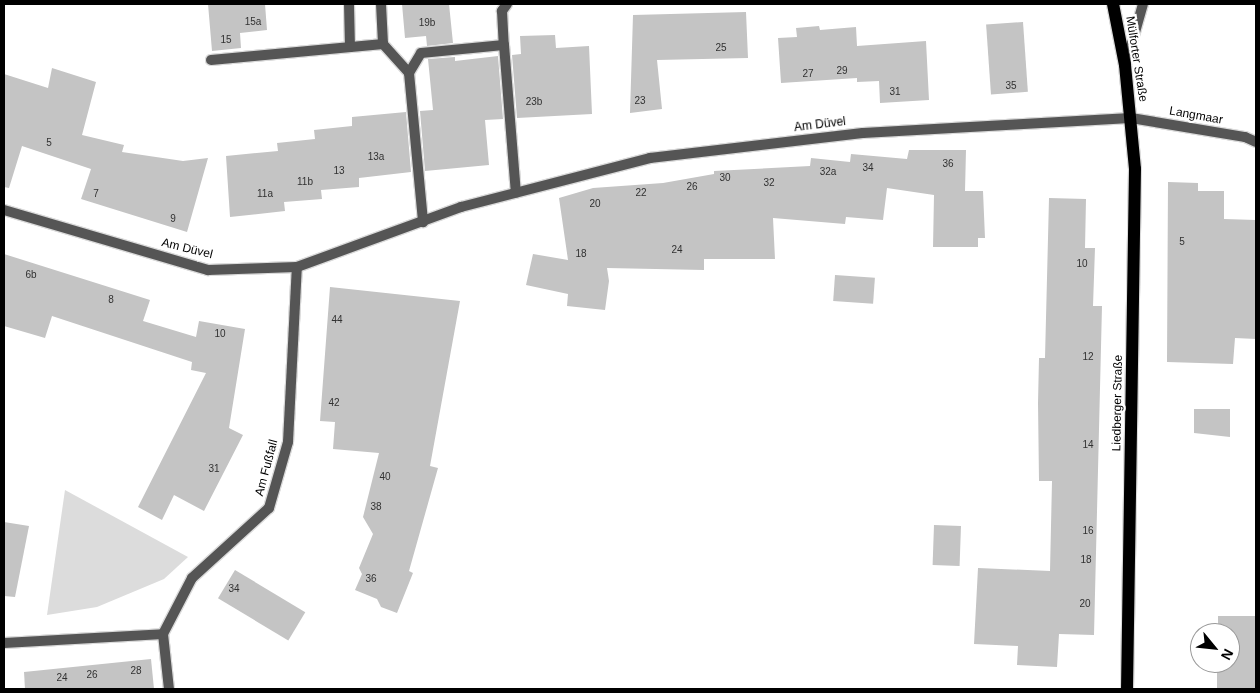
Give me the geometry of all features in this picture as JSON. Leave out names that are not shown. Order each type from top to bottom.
[{"type":"main road","name":"Mülforter Straße","points":[[1113,4],[1125,64],[1131,118]]},
{"type":"main road","name":"Liedberger Straße","points":[[1127,689],[1135,170],[1131,118]]},
{"type":"street","points":[[349,4],[350,47]]},
{"type":"street","points":[[381,4],[383,44],[409,74]]},
{"type":"street","points":[[507,4],[502,11],[516,193]]},
{"type":"street","points":[[1125,64],[1143,4]]},
{"type":"street","points":[[211,60],[383,44]]},
{"type":"street","points":[[423,222],[409,74],[421,53],[504,46]]},
{"type":"street","name":"Am Düvel","points":[[4,210],[208,270],[297,267],[461,207],[650,158],[863,133],[1131,118]]},
{"type":"street","name":"Langmaar","points":[[1131,118],[1245,137],[1256,142]]},
{"type":"street","name":"Am Fußfall","points":[[163,634],[192,578],[269,508],[288,442],[297,267]]},
{"type":"street","points":[[4,643],[163,634],[169,689]]},
{"type":"shaded area","points":[[65,490],[188,557],[164,579],[97,607],[47,615]]},
{"type":"building","points":[[208,4],[265,4],[267,30],[240,33],[241,48],[212,51]]},
{"type":"building","points":[[402,4],[449,4],[453,43],[427,46],[426,36],[405,38]]},
{"type":"building","points":[[746,12],[748,58],[657,60],[662,109],[630,113],[633,15]]},
{"type":"building","points":[[1023,22],[1028,92],[991,94],[986,25]]},
{"type":"building","points":[[819,26],[820,30],[856,27],[857,46],[926,41],[929,100],[880,103],[879,81],[857,82],[857,78],[781,83],[778,38],[797,37],[796,28]]},
{"type":"building","points":[[555,35],[556,48],[589,46],[592,114],[517,118],[512,55],[521,54],[520,36]]},
{"type":"building","points":[[498,56],[503,119],[485,120],[489,165],[425,171],[420,111],[433,110],[428,59],[455,57],[455,61]]},
{"type":"building","points":[[52,68],[96,82],[82,135],[124,145],[122,152],[183,161],[208,158],[187,232],[81,199],[91,169],[22,146],[9,188],[4,187],[4,74],[48,88]]},
{"type":"building","points":[[406,112],[411,172],[359,178],[359,187],[321,190],[322,199],[284,202],[285,211],[230,217],[226,156],[278,151],[277,143],[315,139],[314,130],[352,126],[352,117]]},
{"type":"building","points":[[909,150],[966,150],[965,191],[983,191],[985,238],[978,238],[978,247],[933,247],[934,195],[887,188],[883,220],[846,217],[845,224],[773,218],[775,259],[704,259],[704,270],[607,268],[609,281],[605,310],[567,306],[568,294],[526,285],[533,254],[568,260],[559,198],[593,188],[663,183],[714,174],[714,171],[810,166],[811,158],[850,162],[851,154],[907,159]]},
{"type":"building","points":[[1168,182],[1198,183],[1198,191],[1224,191],[1224,219],[1256,220],[1256,339],[1235,338],[1233,364],[1167,362]]},
{"type":"building","points":[[1049,198],[1086,199],[1085,248],[1095,248],[1093,306],[1102,306],[1094,635],[1059,634],[1057,667],[1017,665],[1018,646],[974,644],[978,568],[1050,571],[1052,481],[1039,481],[1038,403],[1039,358],[1045,358]]},
{"type":"building","points":[[4,254],[150,300],[143,321],[196,337],[199,321],[245,329],[229,428],[243,435],[204,511],[174,495],[162,520],[138,507],[206,373],[191,370],[192,362],[52,316],[45,338],[4,326]]},
{"type":"building","points":[[835,275],[875,278],[873,304],[833,301]]},
{"type":"building","points":[[330,287],[460,301],[430,466],[438,468],[409,571],[413,573],[397,613],[381,607],[377,599],[355,590],[362,574],[359,568],[373,534],[363,517],[379,453],[333,449],[335,422],[320,421]]},
{"type":"building","points":[[1194,409],[1230,409],[1230,437],[1194,433]]},
{"type":"building","points":[[4,522],[29,526],[15,597],[4,596]]},
{"type":"building","points":[[934,525],[961,526],[960,566],[933,565]]},
{"type":"building","points":[[235,570],[305,612],[288,641],[218,598]]},
{"type":"building","points":[[1218,616],[1256,616],[1256,689],[1217,689],[1217,673],[1240,673],[1240,623],[1218,623]]},
{"type":"building","points":[[151,659],[154,689],[25,689],[24,672]]}]
